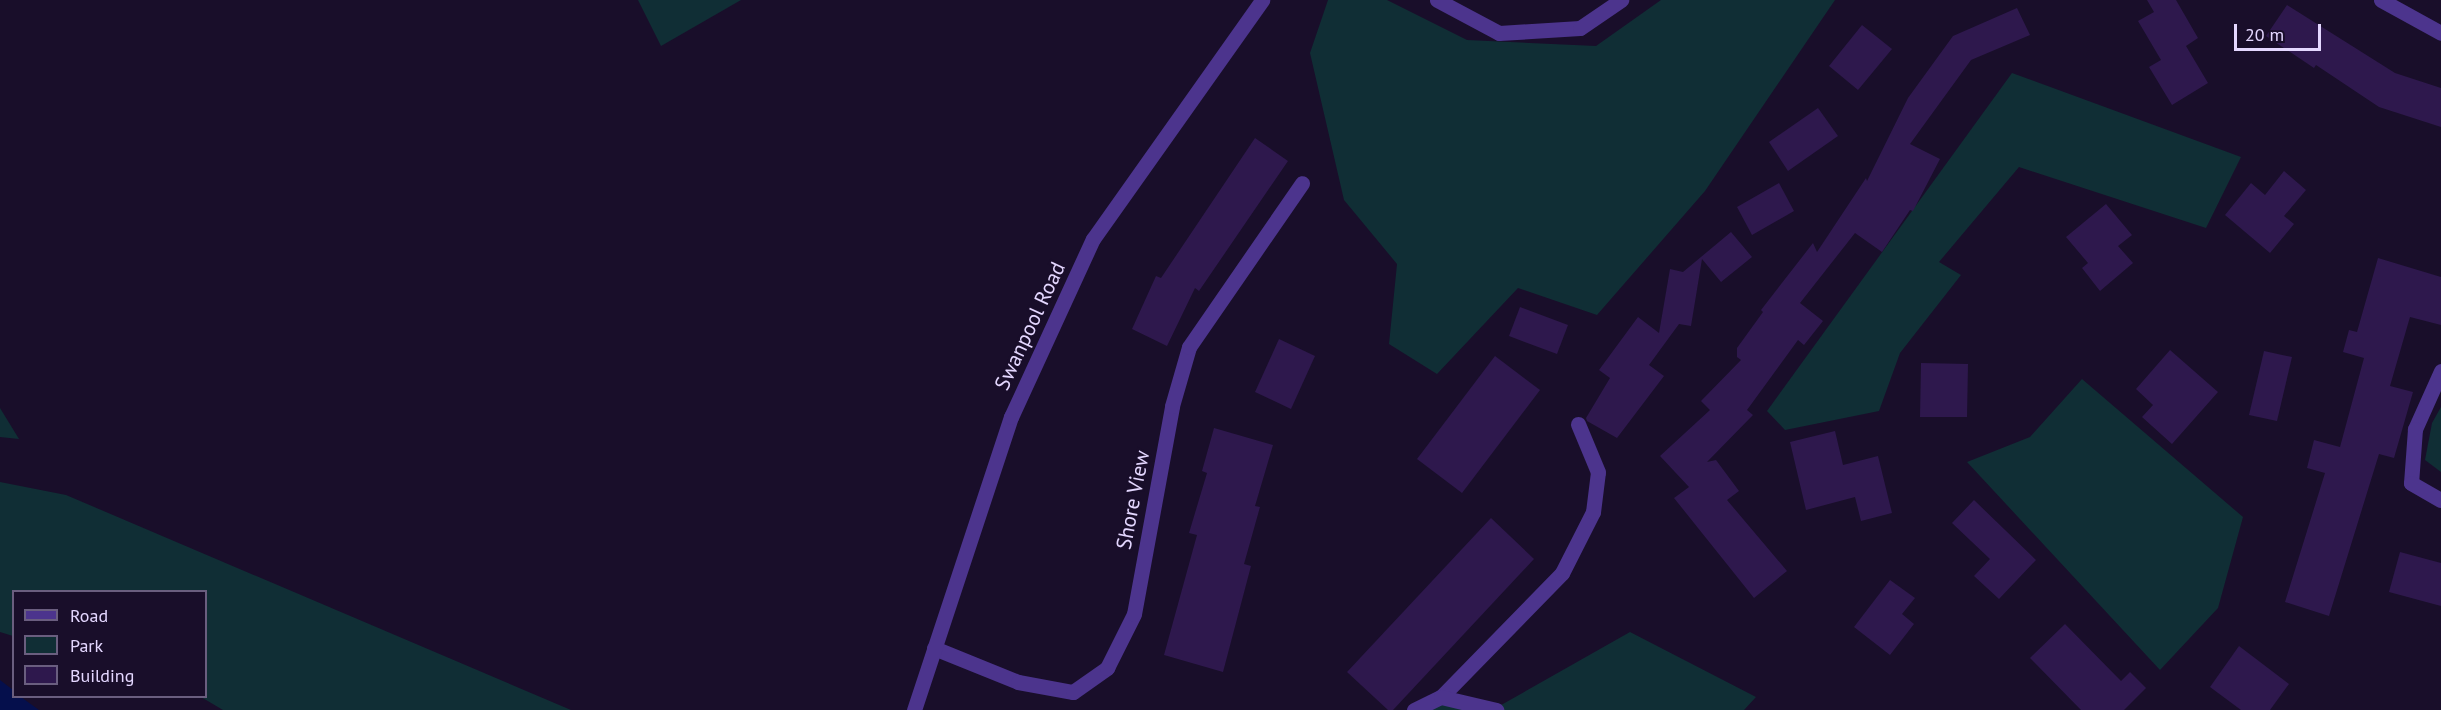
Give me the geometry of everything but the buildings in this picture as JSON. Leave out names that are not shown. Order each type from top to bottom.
[{"type":"street","name":"Swanpool Road","points":[[914,710],[1011,417],[1093,239],[1262,0]]},
{"type":"street","points":[[1437,0],[1499,33],[1580,28],[1621,0]]},
{"type":"street","points":[[2380,0],[2441,33]]},
{"type":"street","name":"Shore View","points":[[934,648],[1018,682],[1073,692],[1107,668],[1134,614],[1172,406],[1189,347],[1302,183]]},
{"type":"street","points":[[2441,370],[2415,429],[2411,483],[2441,500]]},
{"type":"street","points":[[1414,710],[1441,697],[1562,573],[1593,512],[1598,472],[1578,424]]},
{"type":"street","points":[[1441,697],[1496,710]]},
{"type":"green space","points":[[638,0],[741,0],[661,46]]},
{"type":"green space","points":[[1328,0],[1387,0],[1467,40],[1596,46],[1661,0],[1835,0],[1705,191],[1597,315],[1518,288],[1437,374],[1389,344],[1397,264],[1344,200],[1310,53]]},
{"type":"green space","points":[[2012,73],[2241,157],[2206,228],[2019,167],[1939,262],[1961,275],[1900,353],[1879,411],[1785,430],[1767,411]]},
{"type":"green space","points":[[2082,379],[2243,517],[2218,608],[2160,670],[1967,462],[2030,437]]},
{"type":"green space","points":[[2441,407],[2441,472],[2425,460],[2432,423]]},
{"type":"green space","points":[[0,408],[19,439],[0,437]]},
{"type":"green space","points":[[0,482],[66,495],[571,710],[223,710],[203,698],[207,698],[207,590],[12,590],[12,636],[0,632]]},
{"type":"green space","points":[[1630,632],[1756,697],[1744,710],[1414,710],[1441,697],[1494,709]]},
{"type":"shaded area","points":[[0,680],[12,689],[12,698],[22,698],[39,710],[0,710]]}]
